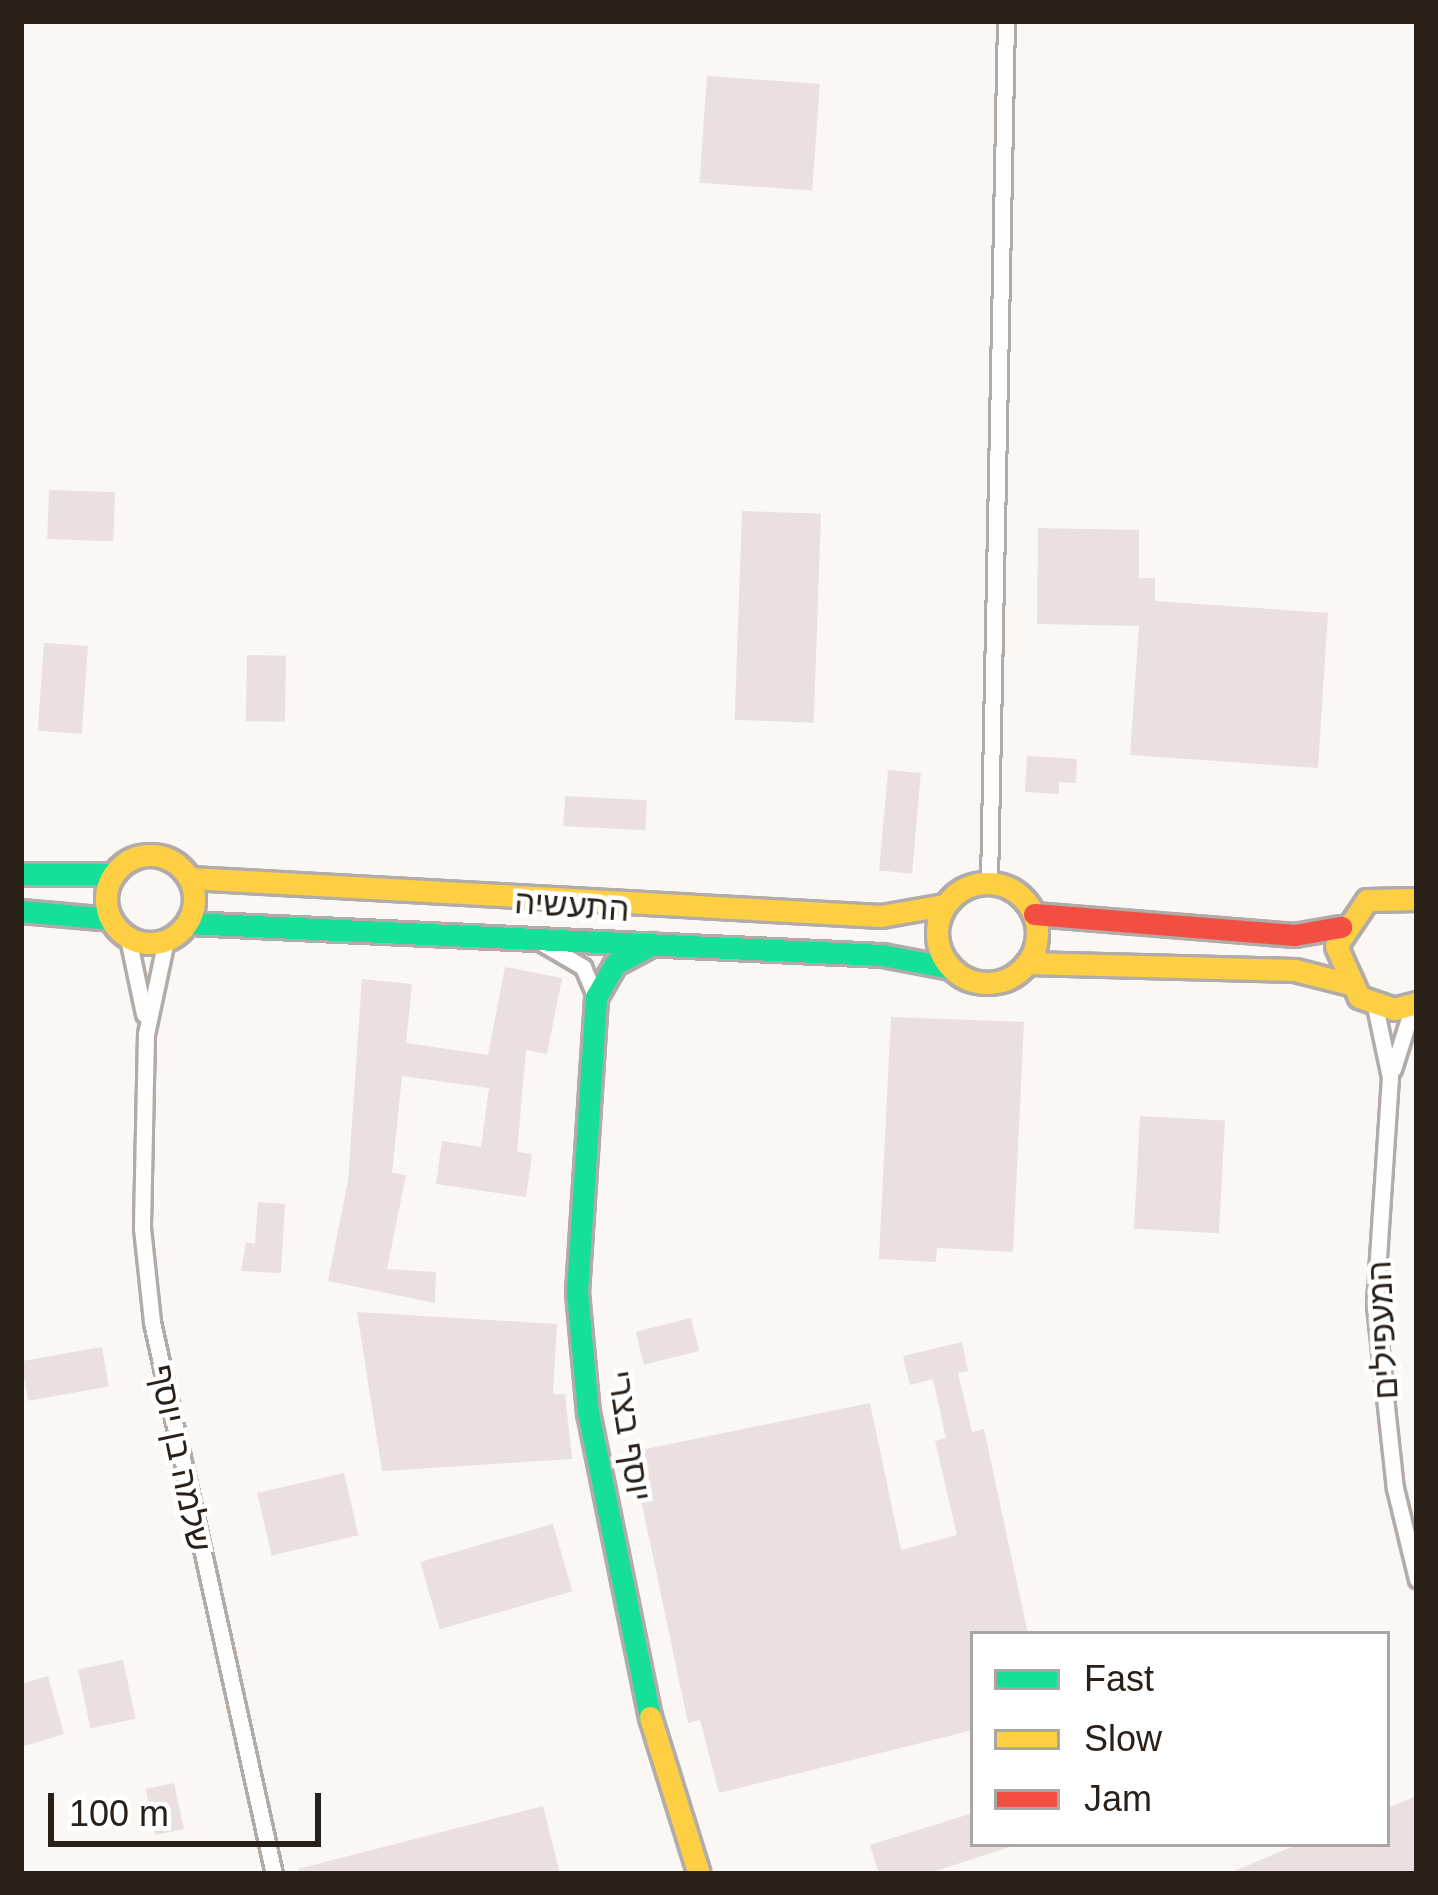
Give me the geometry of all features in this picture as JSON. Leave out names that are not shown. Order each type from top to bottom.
[{"type":"street","points":[[989,882],[1006,21]]},
{"type":"street","points":[[21,874],[112,874],[152,854],[190,878],[188,922],[166,940],[128,938],[110,919],[21,910]]},
{"type":"street","points":[[110,919],[112,874]]},
{"type":"street","name":"התעשיה","points":[[190,878],[881,916],[944,905]]},
{"type":"street","points":[[1027,963],[1034,914],[1016,891],[989,882],[944,905],[936,938],[951,968],[999,982],[1027,963],[1295,970],[1346,983],[1376,1006],[1415,1004]]},
{"type":"street","points":[[1034,914],[1294,935],[1341,927],[1367,900],[1417,899]]},
{"type":"street","name":"התעשיה","points":[[188,922],[882,955],[951,968]]},
{"type":"street","points":[[1341,927],[1346,983]]},
{"type":"street","points":[[522,935],[572,957],[596,997],[615,964],[652,944]]},
{"type":"street","name":"שלמה בן יוסף","points":[[128,938],[146,1034]]},
{"type":"street","name":"שלמה בן יוסף","points":[[166,940],[146,1034],[142,1228],[152,1322],[274,1874]]},
{"type":"street","name":"יוסף בצרי","points":[[596,997],[577,1292],[588,1413],[644,1700],[699,1874]]},
{"type":"street","name":"המעפילים","points":[[1390,1077],[1415,1004]]},
{"type":"street","name":"המעפילים","points":[[1376,1006],[1390,1077],[1375,1306],[1395,1488],[1417,1579]]},
{"type":"building","points":[[707,76],[820,84],[812,191],[700,183]]},
{"type":"building","points":[[49,490],[115,492],[113,541],[47,539]]},
{"type":"building","points":[[742,511],[821,514],[814,723],[735,720]]},
{"type":"building","points":[[1038,528],[1139,530],[1139,578],[1155,578],[1155,601],[1328,613],[1318,768],[1130,755],[1139,626],[1037,624]]},
{"type":"building","points":[[44,643],[88,646],[82,734],[38,731]]},
{"type":"building","points":[[247,655],[286,656],[285,722],[246,721]]},
{"type":"building","points":[[1027,756],[1077,759],[1076,783],[1059,782],[1059,794],[1025,792]]},
{"type":"building","points":[[888,770],[921,773],[912,873],[879,871]]},
{"type":"building","points":[[565,796],[647,800],[645,830],[563,826]]},
{"type":"building","points":[[505,967],[562,978],[547,1054],[526,1050],[517,1152],[532,1154],[526,1197],[436,1184],[442,1141],[481,1147],[489,1088],[402,1076],[392,1173],[406,1175],[387,1269],[436,1272],[435,1303],[328,1281],[348,1181],[362,979],[412,984],[406,1043],[488,1055]]},
{"type":"building","points":[[891,1017],[1024,1022],[1013,1252],[937,1248],[936,1262],[879,1259]]},
{"type":"building","points":[[1140,1116],[1225,1120],[1219,1233],[1134,1229]]},
{"type":"building","points":[[258,1202],[285,1204],[281,1273],[241,1271],[246,1242],[255,1244]]},
{"type":"building","points":[[357,1312],[557,1324],[553,1394],[565,1394],[572,1459],[382,1471]]},
{"type":"building","points":[[691,1318],[699,1351],[644,1365],[636,1332]]},
{"type":"building","points":[[962,1342],[968,1371],[958,1373],[972,1432],[984,1429],[1027,1631],[970,1631],[970,1731],[719,1793],[700,1720],[688,1723],[631,1452],[870,1403],[901,1550],[957,1535],[935,1441],[946,1438],[933,1379],[910,1385],[903,1356]]},
{"type":"building","points":[[102,1347],[109,1386],[28,1401],[21,1361]]},
{"type":"building","points":[[344,1473],[358,1535],[272,1555],[257,1493]]},
{"type":"building","points":[[553,1524],[572,1591],[440,1629],[420,1562]]},
{"type":"building","points":[[123,1660],[135,1719],[90,1728],[78,1670]]},
{"type":"building","points":[[48,1676],[64,1734],[21,1747],[21,1684]]},
{"type":"building","points":[[174,1783],[184,1829],[155,1835],[146,1789]]},
{"type":"building","points":[[1417,1796],[1417,1874],[1227,1874],[1292,1847],[1390,1847],[1390,1807]]},
{"type":"building","points":[[543,1806],[560,1874],[299,1874],[298,1869]]},
{"type":"building","points":[[970,1814],[970,1847],[1010,1847],[926,1874],[879,1874],[870,1845]]},
{"type":"traffic: fast","points":[[21,874],[112,874]]},
{"type":"traffic: fast","points":[[21,911],[110,919]]},
{"type":"traffic: fast","points":[[188,923],[882,955],[951,968]]},
{"type":"traffic: fast","points":[[650,1717],[588,1413],[577,1292],[596,997],[615,964],[653,944]]},
{"type":"traffic: slow","points":[[150,855],[167,858],[181,868],[191,882],[194,899],[191,916],[181,930],[167,940],[150,943],[133,940],[119,930],[109,916],[106,899],[109,882],[119,868],[133,858],[150,855]]},
{"type":"traffic: slow","points":[[190,878],[881,916],[944,905]]},
{"type":"traffic: slow","points":[[987,883],[1023,897],[1037,933],[1023,969],[987,983],[951,969],[937,933],[951,897],[987,883]]},
{"type":"traffic: slow","points":[[1417,899],[1367,900],[1336,946],[1359,997],[1394,1009],[1417,1003]]},
{"type":"traffic: slow","points":[[1027,963],[1295,970],[1346,983]]},
{"type":"traffic: slow","points":[[650,1717],[699,1874]]},
{"type":"traffic: jam","points":[[1034,914],[1294,935],[1341,927]]}]
